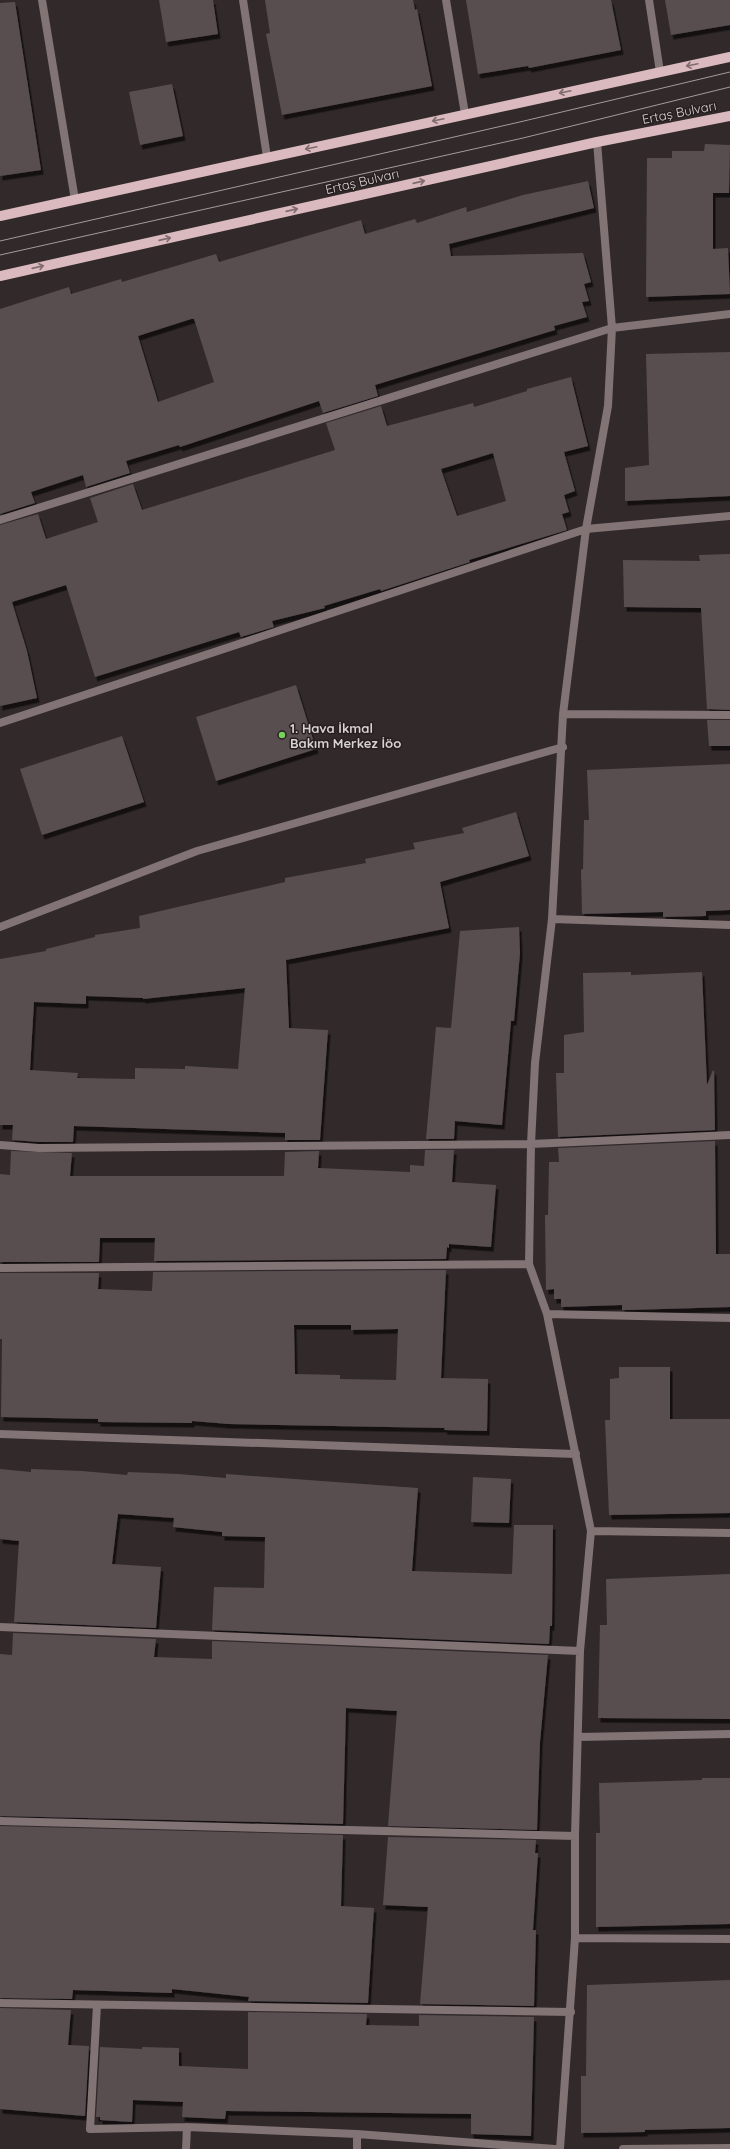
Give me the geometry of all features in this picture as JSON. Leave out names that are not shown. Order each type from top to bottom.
[{"type":"main road","points":[[0,216],[730,57]]},
{"type":"main road","name":"Ertaş Bulvarı","points":[[0,276],[597,142],[730,116]]},
{"type":"street","points":[[42,0],[75,200]]},
{"type":"street","points":[[243,0],[267,157]]},
{"type":"street","points":[[446,0],[465,114]]},
{"type":"street","points":[[649,0],[660,72]]},
{"type":"street","points":[[560,2149],[571,2012],[575,1938],[575,1836],[580,1651],[591,1531],[547,1314],[529,1264],[531,1144],[535,1063],[552,919],[563,747],[563,714],[586,529],[608,406],[612,328],[597,142]]},
{"type":"street","points":[[0,520],[612,328],[730,314]]},
{"type":"street","points":[[0,723],[586,529],[730,516]]},
{"type":"street","points":[[563,714],[730,715]]},
{"type":"street","points":[[0,927],[197,851],[563,747]]},
{"type":"street","points":[[552,919],[730,925]]},
{"type":"street","points":[[0,1145],[47,1148],[531,1144],[730,1135]]},
{"type":"street","points":[[0,1268],[529,1264]]},
{"type":"street","points":[[547,1314],[730,1318]]},
{"type":"street","points":[[0,1434],[576,1454]]},
{"type":"street","points":[[591,1531],[730,1533]]},
{"type":"street","points":[[0,1627],[580,1651]]},
{"type":"street","points":[[578,1737],[730,1734]]},
{"type":"street","points":[[0,1821],[575,1836]]},
{"type":"street","points":[[575,1938],[730,1939]]},
{"type":"street","points":[[0,2003],[571,2012]]},
{"type":"street","points":[[97,2005],[90,2129],[188,2127],[357,2134],[555,2149]]},
{"type":"street","points":[[186,2149],[188,2127]]},
{"type":"street","points":[[357,2134],[357,2149]]},
{"type":"street","points":[[623,2149],[730,2148]]},
{"type":"building","points":[[159,0],[213,0],[218,34],[166,42]]},
{"type":"building","points":[[265,0],[413,0],[415,10],[417,9],[432,86],[282,115],[266,34],[270,33]]},
{"type":"building","points":[[466,0],[611,0],[621,50],[529,68],[528,66],[478,74]]},
{"type":"building","points":[[665,0],[730,0],[730,25],[671,35]]},
{"type":"building","points":[[15,2],[41,170],[0,176],[0,3]]},
{"type":"building","points":[[172,84],[183,136],[140,145],[129,92]]},
{"type":"building","points":[[705,144],[730,145],[729,193],[713,193],[713,249],[728,248],[730,294],[646,297],[647,158],[672,158],[672,151],[704,151]]},
{"type":"building","points":[[588,181],[594,208],[449,244],[451,256],[583,253],[591,282],[584,284],[589,301],[582,302],[587,317],[554,326],[555,330],[375,385],[378,396],[323,413],[319,401],[180,447],[179,445],[126,461],[130,473],[86,487],[83,475],[31,492],[35,503],[0,514],[0,309],[69,287],[71,294],[121,279],[122,282],[216,254],[219,262],[361,220],[365,234],[415,219],[417,223],[466,207],[467,212],[523,195]],"holes":[[[194,319],[214,382],[158,402],[138,336]]]},
{"type":"building","points":[[730,352],[730,496],[625,501],[625,468],[649,465],[646,354]]},
{"type":"building","points":[[571,377],[588,446],[564,452],[575,491],[564,495],[569,512],[562,514],[567,530],[469,560],[470,562],[381,591],[380,589],[324,606],[325,608],[272,621],[274,627],[241,637],[239,632],[95,677],[66,585],[12,602],[27,651],[37,698],[0,706],[0,525],[38,514],[46,539],[98,522],[90,498],[133,484],[142,510],[335,450],[326,423],[381,406],[387,426],[473,403],[474,407],[527,391],[527,389]],"holes":[[[493,453],[506,501],[457,516],[441,469]]]},
{"type":"building","points":[[730,554],[730,710],[707,709],[701,608],[624,607],[623,560],[700,561],[699,555]]},
{"type":"building","points":[[296,685],[316,749],[216,781],[196,717]]},
{"type":"building","points":[[707,720],[730,720],[730,746],[709,746]]},
{"type":"building","points":[[122,736],[144,802],[42,835],[20,769]]},
{"type":"building","points":[[730,764],[730,910],[706,911],[706,916],[663,917],[663,912],[582,914],[581,870],[583,869],[584,820],[589,820],[587,770]]},
{"type":"building","points":[[516,812],[529,856],[440,882],[449,928],[286,960],[289,1028],[328,1030],[320,1140],[285,1140],[285,1133],[74,1126],[73,1142],[39,1142],[12,1140],[13,1125],[0,1125],[0,959],[46,951],[46,949],[95,937],[95,935],[140,928],[139,916],[285,882],[285,878],[366,863],[365,859],[415,849],[413,843],[464,833],[462,828]],"holes":[[[245,988],[238,1069],[185,1066],[185,1069],[135,1068],[135,1079],[77,1078],[78,1073],[30,1070],[34,1002],[86,1004],[86,996],[143,999]]]},
{"type":"building","points":[[519,927],[520,953],[514,1021],[511,1021],[502,1125],[455,1121],[454,1139],[426,1139],[436,1027],[451,1028],[460,931]]},
{"type":"building","points":[[631,972],[631,975],[702,972],[707,1085],[713,1070],[715,1130],[558,1137],[556,1073],[564,1073],[564,1035],[584,1032],[583,973]]},
{"type":"building","points":[[715,1141],[716,1254],[730,1254],[730,1307],[622,1310],[622,1305],[561,1307],[561,1299],[554,1299],[554,1289],[546,1290],[545,1215],[548,1215],[549,1162],[559,1162],[558,1148]]},
{"type":"building","points":[[425,1150],[454,1150],[452,1182],[496,1185],[491,1247],[449,1244],[449,1248],[447,1247],[446,1259],[154,1261],[155,1238],[100,1238],[99,1262],[0,1262],[0,1174],[10,1175],[11,1151],[72,1153],[70,1176],[284,1176],[285,1152],[319,1151],[318,1168],[410,1172],[410,1165],[424,1166]]},
{"type":"building","points":[[446,1270],[441,1378],[488,1379],[487,1431],[444,1430],[445,1428],[229,1424],[192,1421],[192,1423],[98,1422],[98,1419],[1,1417],[2,1339],[0,1339],[0,1273],[99,1273],[98,1289],[152,1291],[153,1272]],"holes":[[[294,1325],[351,1325],[351,1330],[398,1329],[396,1380],[340,1379],[340,1375],[295,1374]]]},
{"type":"building","points":[[619,1367],[670,1367],[670,1419],[730,1419],[730,1513],[609,1515],[605,1420],[610,1420],[610,1379],[619,1378]]},
{"type":"building","points":[[0,1469],[31,1472],[31,1469],[82,1471],[127,1475],[128,1472],[226,1478],[226,1474],[418,1488],[412,1571],[512,1574],[514,1525],[553,1525],[552,1626],[550,1626],[549,1644],[212,1630],[214,1587],[264,1588],[265,1537],[222,1536],[222,1532],[173,1527],[174,1518],[118,1514],[112,1564],[161,1567],[156,1628],[14,1622],[19,1541],[0,1539]]},
{"type":"building","points":[[473,1477],[511,1479],[509,1523],[471,1522]]},
{"type":"building","points":[[730,1574],[730,1719],[598,1718],[600,1625],[607,1625],[606,1579]]},
{"type":"building","points":[[13,1633],[156,1639],[154,1657],[212,1659],[212,1641],[548,1655],[540,1742],[537,1830],[388,1826],[397,1711],[346,1708],[343,1824],[0,1816],[0,1654],[12,1655]]},
{"type":"building","points":[[702,1778],[730,1778],[730,1924],[596,1927],[596,1833],[600,1833],[599,1783],[702,1780]]},
{"type":"building","points":[[0,1826],[343,1835],[341,1906],[374,1908],[368,2003],[248,2001],[249,1997],[172,1989],[172,1993],[73,1990],[72,1999],[0,1998]]},
{"type":"building","points":[[388,1837],[536,1840],[535,1853],[538,1853],[533,1930],[536,1930],[534,2006],[420,2004],[428,1907],[383,1905]]},
{"type":"building","points":[[730,1980],[730,2128],[581,2133],[581,2076],[586,2076],[587,1985]]},
{"type":"building","points":[[0,2008],[71,2010],[68,2045],[89,2046],[85,2116],[0,2109]]},
{"type":"building","points":[[248,2012],[367,2014],[366,2025],[419,2026],[419,2015],[534,2017],[531,2136],[471,2134],[471,2114],[226,2111],[225,2119],[182,2117],[183,2102],[133,2100],[132,2122],[100,2120],[100,2117],[96,2117],[100,2047],[142,2049],[142,2047],[179,2048],[179,2066],[248,2069]]},
{"type":"tram line","points":[[0,241],[524,121],[730,72]]},
{"type":"tram line","points":[[0,255],[523,138],[730,87]]},
{"type":"place","name":"1. Hava İkmal Bakım Merkez İöo","points":[[282,735]]}]
